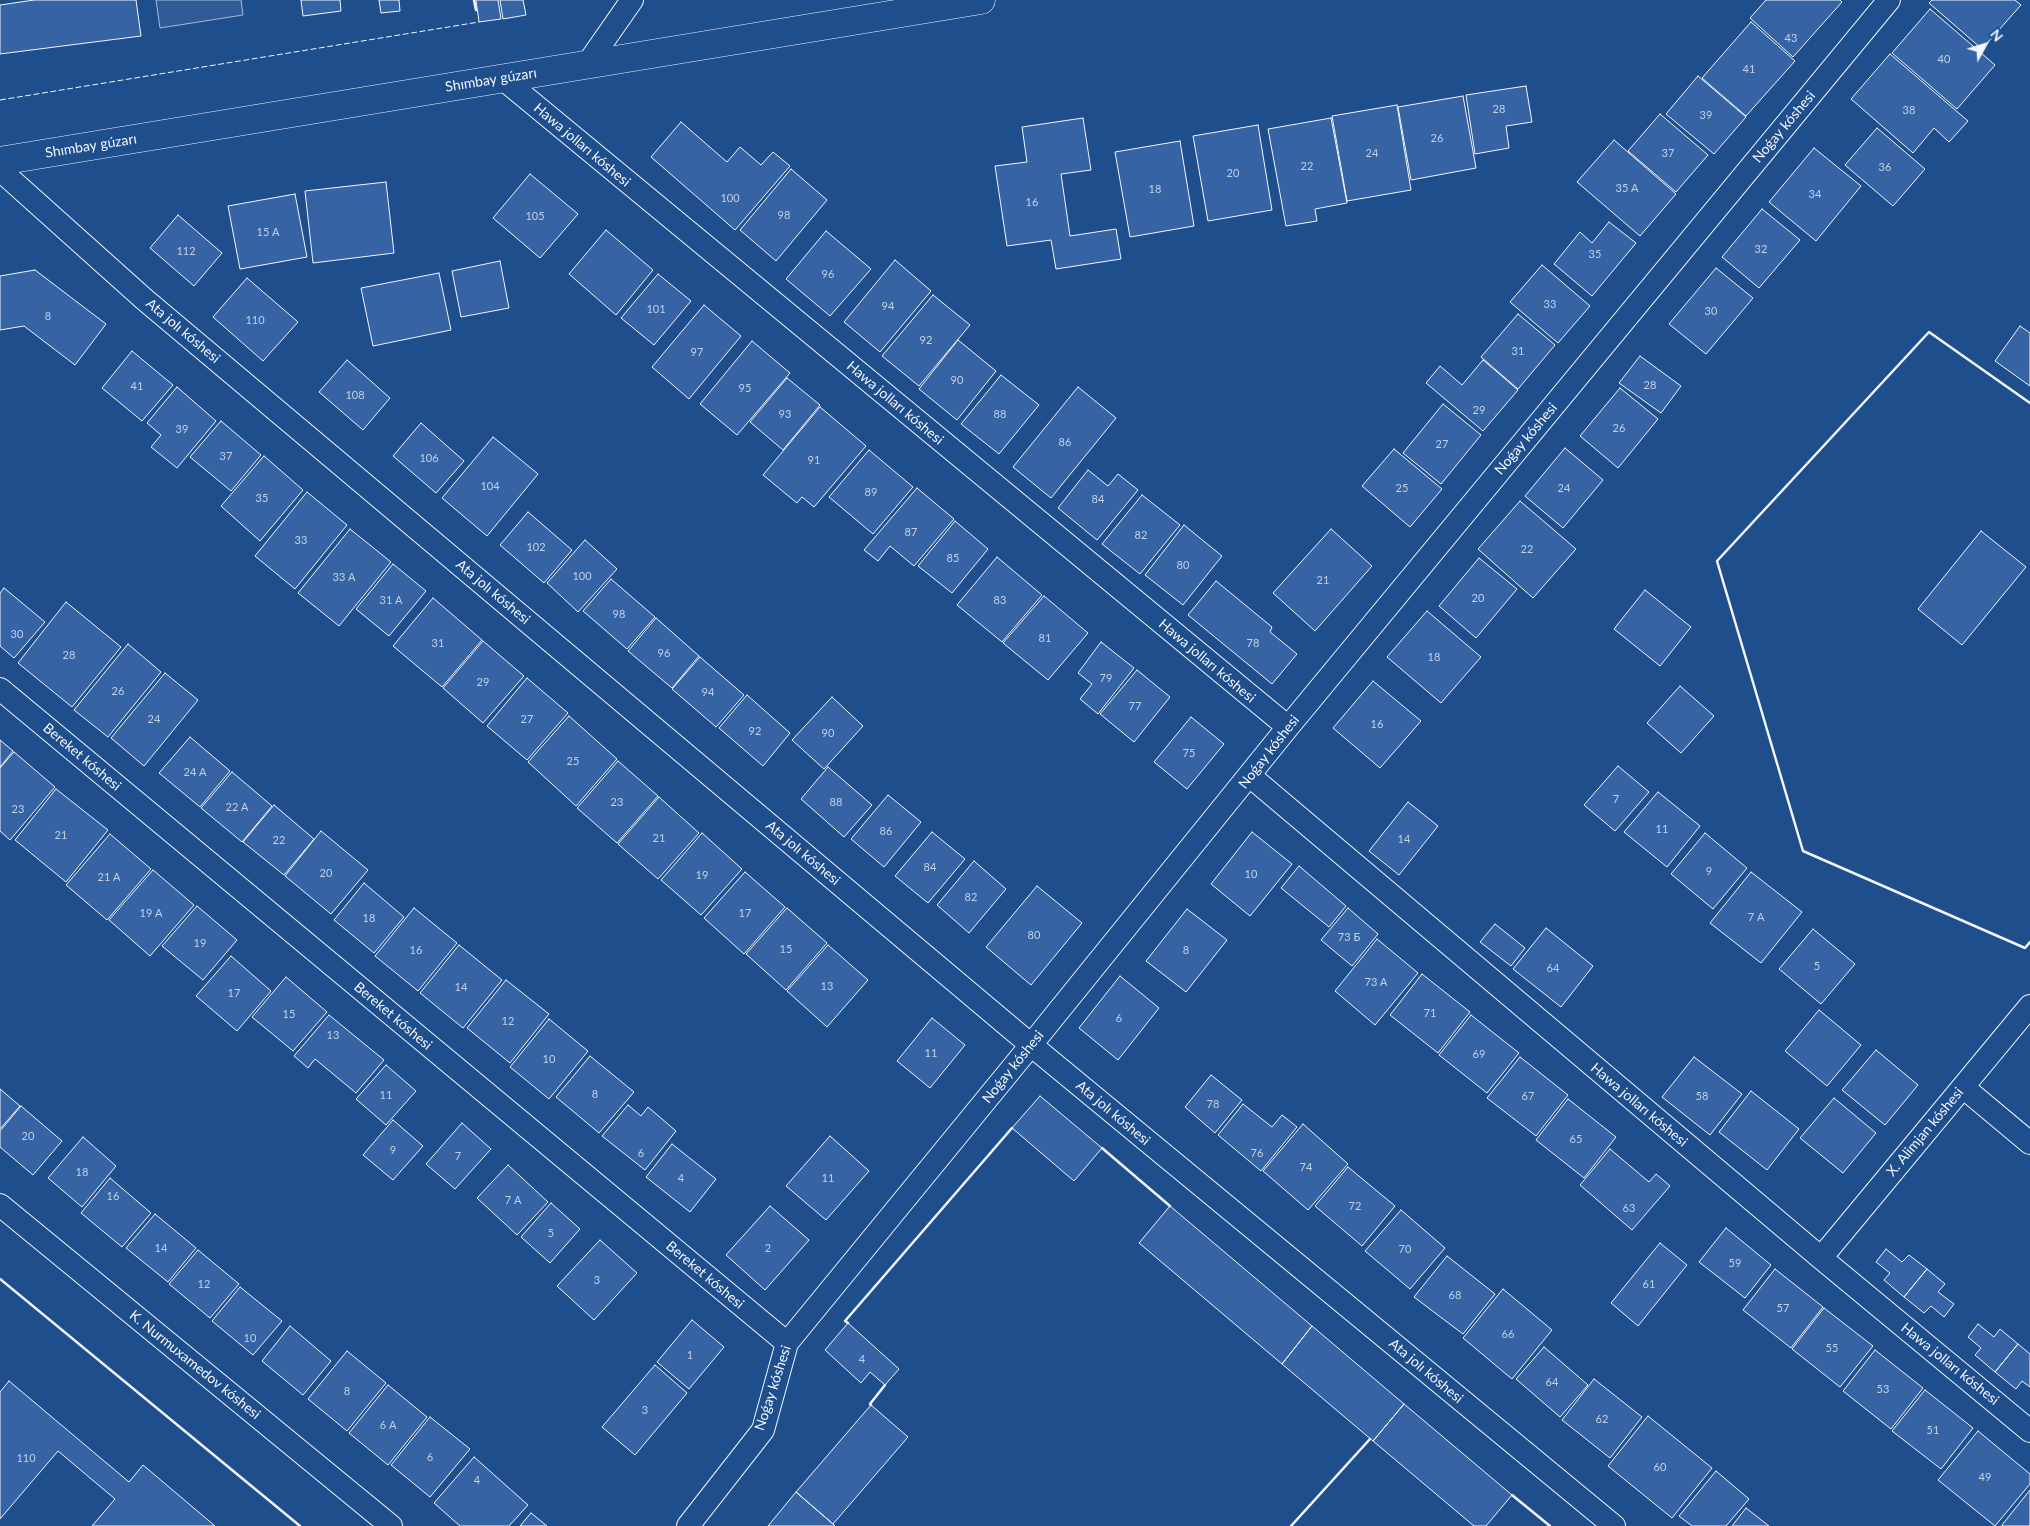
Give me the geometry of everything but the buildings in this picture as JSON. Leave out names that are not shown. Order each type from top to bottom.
[{"type":"main road","name":"Shımbay gúzarı","points":[[0,161],[981,0]]},
{"type":"street","points":[[586,66],[632,0]]},
{"type":"street","name":"Noǵay kóshesi","points":[[688,1526],[763,1430],[787,1342],[1031,1045],[1288,727],[1889,0]]},
{"type":"street","name":"Hawa jolları kóshesi","points":[[502,78],[1288,727]]},
{"type":"street","name":"Ata jolı kóshesi","points":[[0,170],[152,305],[1031,1045],[1614,1526]]},
{"type":"street","name":"Bereket kóshesi","points":[[0,689],[787,1342]]},
{"type":"street","name":"Hawa jolları kóshesi","points":[[1250,776],[1821,1258],[2030,1430]]},
{"type":"street","name":"X. Alimjan kóshesi","points":[[1821,1258],[2030,1006]]},
{"type":"street","points":[[1963,1087],[2030,1143]]},
{"type":"street","name":"K. Nurmuxamedov kóshesi","points":[[0,1205],[391,1526]]},
{"type":"shaded area","points":[[156,0],[241,0],[243,15],[160,28]]},
{"type":"fence","points":[[0,100],[479,22]]},
{"type":"wall","points":[[474,0],[476,10]]},
{"type":"wall","points":[[2030,403],[1929,332],[1717,561],[1803,851],[2025,948],[2030,942]]},
{"type":"wall","points":[[848,1323],[845,1321],[1012,1128]]},
{"type":"wall","points":[[1102,1148],[1170,1206]]},
{"type":"wall","points":[[0,1279],[300,1526]]},
{"type":"wall","points":[[871,1405],[885,1385]]},
{"type":"wall","points":[[1291,1526],[1370,1439]]},
{"type":"wall","points":[[1512,1495],[1550,1526]]}]
